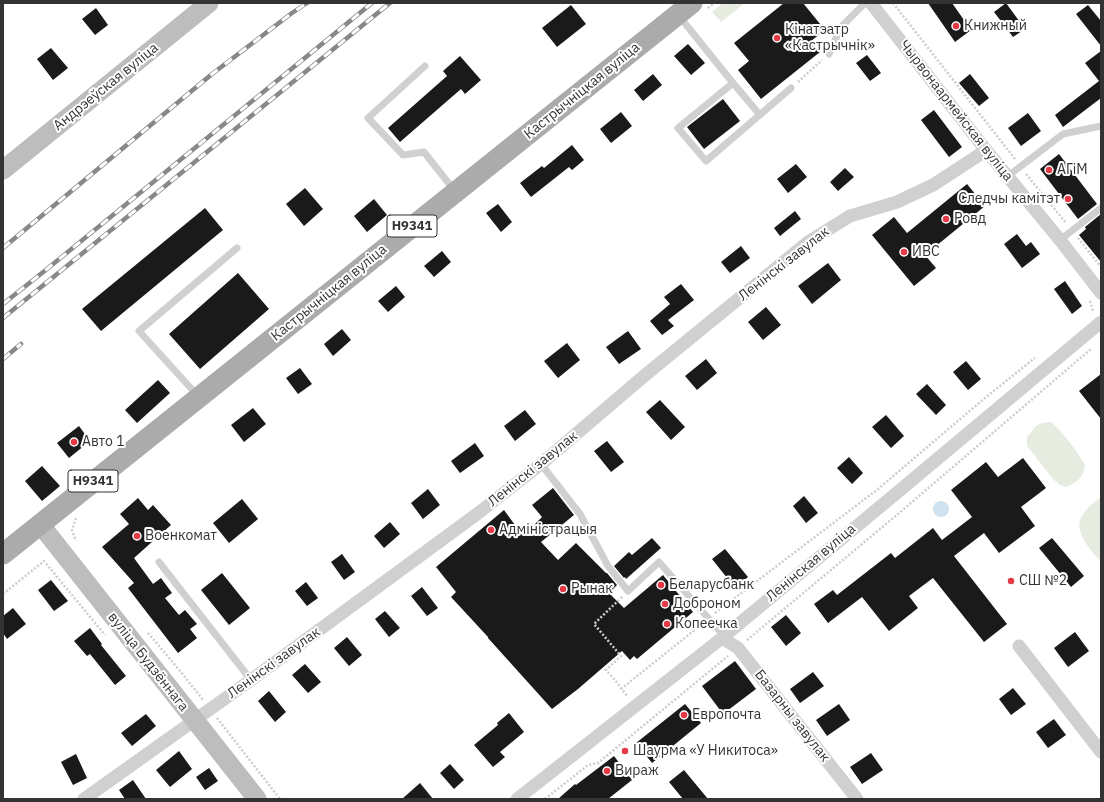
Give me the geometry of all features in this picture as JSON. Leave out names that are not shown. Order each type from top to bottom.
[{"type":"main road","name":"Кастрычніцкая вуліца","points":[[3,554],[455,192],[685,15]]},
{"type":"street","name":"Андрэеўская вуліца","points":[[3,170],[209,3]]},
{"type":"street","name":"Чырвонаармейская вуліца","points":[[871,3],[985,150],[1060,240],[1095,296]]},
{"type":"street","name":"Ленінскі завулак","points":[[84,799],[251,680],[477,514],[541,464],[644,376],[808,242],[850,216],[897,202],[933,185],[985,150]]},
{"type":"street","name":"Ленінская вуліца","points":[[517,799],[723,636],[888,501],[1101,322]]},
{"type":"street","name":"вуліца Будзённага","points":[[40,524],[257,799]]},
{"type":"street","name":"Базарны завулак","points":[[723,636],[738,648],[857,799]]},
{"type":"street","points":[[1019,646],[1101,752]]},
{"type":"lane","points":[[829,54],[840,27],[865,3]]},
{"type":"lane","points":[[685,15],[733,83],[760,115]]},
{"type":"lane","points":[[425,66],[368,118],[403,155],[424,152],[455,192]]},
{"type":"lane","points":[[733,83],[678,128],[706,161],[791,88]]},
{"type":"lane","points":[[1008,176],[1063,134],[1101,126]]},
{"type":"lane","points":[[1060,240],[1101,208]]},
{"type":"lane","points":[[199,397],[188,383],[139,331],[237,248]]},
{"type":"lane","points":[[541,464],[580,514],[608,566],[628,591],[659,562],[723,636]]},
{"type":"lane","points":[[159,562],[251,680]]},
{"type":"path","points":[[685,15],[714,3]]},
{"type":"path","points":[[893,3],[1101,267]]},
{"type":"path","points":[[791,88],[829,54]]},
{"type":"path","points":[[1088,316],[1094,311],[1095,296]]},
{"type":"path","points":[[545,799],[588,765],[598,763],[647,723],[892,519],[1095,346]]},
{"type":"path","points":[[621,688],[708,619],[878,489],[986,397],[1040,354]]},
{"type":"path","points":[[76,516],[72,530],[77,546]]},
{"type":"path","points":[[3,594],[44,561],[108,639]]},
{"type":"path","points":[[628,591],[594,624],[622,656],[606,670],[647,723]]},
{"type":"path","points":[[146,630],[181,672],[280,799]]},
{"type":"shaded area","points":[[723,3],[745,3],[721,22],[712,12]]},
{"type":"shaded area","points":[[1051,422],[1070,442],[1085,465],[1081,477],[1066,487],[1060,485],[1053,479],[1027,446],[1027,437],[1036,426],[1042,423]]},
{"type":"shaded area","points":[[1101,497],[1101,562],[1086,543],[1081,534],[1079,525],[1085,511]]},
{"type":"water","points":[[941,501],[948,506],[949,509],[944,516],[941,517],[934,512],[933,509],[938,502]]},
{"type":"building","points":[[784,3],[803,3],[825,30],[811,41],[820,52],[761,99],[738,70],[749,61],[734,43]]},
{"type":"building","name":"Книжный","points":[[928,3],[952,3],[971,30],[955,42]]},
{"type":"building","points":[[1006,3],[1025,29],[1013,37],[994,12]]},
{"type":"building","points":[[571,5],[586,24],[557,47],[542,28]]},
{"type":"building","points":[[1088,5],[1101,21],[1101,46],[1076,14]]},
{"type":"building","points":[[96,8],[108,25],[95,35],[82,19]]},
{"type":"building","points":[[688,44],[705,63],[691,75],[674,56]]},
{"type":"building","points":[[51,48],[68,68],[53,80],[37,59]]},
{"type":"building","points":[[1101,51],[1101,98],[1063,127],[1055,115],[1099,81],[1085,63]]},
{"type":"building","points":[[867,55],[881,73],[870,81],[856,63]]},
{"type":"building","points":[[460,56],[481,80],[465,94],[461,89],[400,142],[388,128],[447,76],[443,71]]},
{"type":"building","points":[[653,74],[662,85],[643,101],[634,90]]},
{"type":"building","points":[[970,74],[989,98],[979,106],[959,83]]},
{"type":"building","points":[[723,99],[740,121],[704,149],[687,127]]},
{"type":"building","points":[[934,110],[962,147],[949,157],[921,120]]},
{"type":"building","points":[[621,112],[632,126],[611,143],[600,129]]},
{"type":"building","points":[[1028,113],[1041,131],[1021,146],[1008,128]]},
{"type":"building","points":[[572,145],[584,160],[572,170],[569,167],[531,197],[520,183],[542,166],[544,168]]},
{"type":"building","points":[[1059,154],[1097,204],[1078,219],[1040,169]]},
{"type":"building","points":[[796,164],[807,177],[788,193],[777,179]]},
{"type":"building","points":[[845,168],[854,177],[838,191],[830,182]]},
{"type":"building","points":[[967,184],[985,206],[925,255],[936,268],[914,286],[872,235],[894,217],[907,233]]},
{"type":"building","points":[[305,188],[323,209],[304,226],[286,204]]},
{"type":"building","points":[[374,199],[387,215],[367,232],[354,216]]},
{"type":"building","points":[[498,204],[512,222],[501,232],[486,213]]},
{"type":"building","points":[[205,208],[223,230],[101,331],[82,309]]},
{"type":"building","points":[[795,211],[801,219],[780,236],[774,228]]},
{"type":"building","points":[[1101,214],[1101,262],[1079,235],[1086,229],[1085,227]]},
{"type":"building","points":[[1017,234],[1026,246],[1031,242],[1040,254],[1022,268],[1004,244]]},
{"type":"building","points":[[741,246],[750,258],[730,273],[721,262]]},
{"type":"building","points":[[442,251],[451,262],[434,277],[424,266]]},
{"type":"building","points":[[828,263],[841,280],[812,304],[798,286]]},
{"type":"building","points":[[238,273],[269,309],[200,369],[169,334]]},
{"type":"building","points":[[1065,281],[1082,306],[1072,314],[1054,289]]},
{"type":"building","points":[[681,284],[694,300],[668,320],[674,326],[662,335],[650,321],[670,304],[664,297]]},
{"type":"building","points":[[396,286],[405,297],[388,312],[378,301]]},
{"type":"building","points":[[766,307],[781,325],[763,340],[748,322]]},
{"type":"building","points":[[342,329],[351,340],[333,356],[324,344]]},
{"type":"building","points":[[628,331],[641,349],[619,364],[606,347]]},
{"type":"building","points":[[567,343],[580,360],[558,378],[544,361]]},
{"type":"building","points":[[706,359],[717,373],[697,390],[685,376]]},
{"type":"building","points":[[966,361],[981,379],[968,390],[953,372]]},
{"type":"building","points":[[300,368],[312,384],[298,394],[286,378]]},
{"type":"building","points":[[1101,374],[1101,419],[1079,391]]},
{"type":"building","points":[[158,380],[170,393],[137,423],[125,410]]},
{"type":"building","points":[[927,384],[946,405],[936,415],[916,394]]},
{"type":"building","points":[[660,400],[685,427],[671,440],[646,412]]},
{"type":"building","points":[[253,408],[266,424],[244,442],[231,425]]},
{"type":"building","points":[[525,410],[536,424],[515,441],[504,426]]},
{"type":"building","points":[[886,415],[904,436],[891,448],[872,427]]},
{"type":"building","name":"Авто 1","points":[[79,426],[90,441],[69,458],[57,443]]},
{"type":"building","points":[[607,441],[624,462],[611,472],[594,451]]},
{"type":"building","points":[[475,443],[484,456],[460,473],[451,461]]},
{"type":"building","points":[[849,457],[863,473],[852,484],[837,468]]},
{"type":"building","points":[[1023,458],[1046,488],[1021,507],[1035,526],[999,553],[984,533],[954,556],[1007,624],[984,642],[933,578],[909,596],[918,608],[889,631],[862,597],[828,623],[814,604],[833,590],[837,595],[891,553],[895,558],[933,528],[942,540],[972,517],[951,490],[986,462],[998,477]]},
{"type":"building","points":[[42,466],[60,486],[42,501],[25,481]]},
{"type":"building","name":"Рынак","points":[[553,488],[574,515],[541,542],[558,560],[576,543],[607,573],[617,585],[609,593],[624,608],[663,575],[693,612],[637,659],[634,656],[630,660],[622,651],[552,709],[451,597],[456,592],[436,567],[504,510],[523,536],[542,517],[532,505]]},
{"type":"building","points":[[428,489],[440,505],[423,519],[411,503]]},
{"type":"building","points":[[804,496],[818,513],[806,523],[793,506]]},
{"type":"building","points":[[138,498],[148,510],[153,505],[171,525],[134,558],[153,584],[161,578],[172,593],[165,598],[179,615],[185,610],[197,624],[190,629],[197,638],[178,653],[128,588],[134,583],[102,547],[129,524],[120,514]]},
{"type":"building","points":[[242,499],[258,519],[229,543],[213,523]]},
{"type":"building","points":[[390,522],[400,534],[384,548],[374,536]]},
{"type":"building","points":[[652,538],[661,548],[626,579],[625,577],[624,578],[614,566],[629,552],[632,555]]},
{"type":"building","points":[[1052,538],[1084,576],[1071,587],[1039,548]]},
{"type":"building","points":[[725,549],[748,577],[735,588],[712,559]]},
{"type":"building","points":[[342,554],[355,572],[344,580],[331,562]]},
{"type":"building","points":[[222,573],[250,608],[229,625],[201,590]]},
{"type":"building","points":[[51,580],[68,601],[54,611],[38,590]]},
{"type":"building","points":[[306,582],[318,598],[307,606],[295,591]]},
{"type":"building","points":[[422,587],[438,608],[427,616],[411,596]]},
{"type":"building","points":[[13,608],[26,624],[7,639],[3,633],[3,616]]},
{"type":"building","points":[[385,611],[400,628],[389,637],[375,619]]},
{"type":"building","points":[[786,615],[801,633],[786,646],[771,627]]},
{"type":"building","points":[[90,628],[102,644],[101,645],[126,676],[115,685],[90,654],[87,656],[74,641]]},
{"type":"building","points":[[1075,632],[1089,651],[1068,667],[1054,648]]},
{"type":"building","points":[[347,637],[362,655],[349,666],[334,648]]},
{"type":"building","points":[[735,661],[756,689],[723,714],[702,686]]},
{"type":"building","points":[[305,664],[321,682],[308,693],[292,675]]},
{"type":"building","points":[[813,672],[824,686],[800,703],[790,689]]},
{"type":"building","points":[[1013,688],[1026,704],[1011,715],[999,699]]},
{"type":"building","points":[[269,691],[286,712],[275,722],[258,701]]},
{"type":"building","points":[[685,704],[701,723],[652,763],[636,743]]},
{"type":"building","points":[[839,704],[850,720],[827,736],[816,720]]},
{"type":"building","points":[[509,713],[524,732],[500,752],[505,757],[493,767],[474,745],[498,725],[497,723]]},
{"type":"building","points":[[146,714],[156,726],[132,746],[121,733]]},
{"type":"building","points":[[1054,719],[1066,735],[1048,748],[1036,732]]},
{"type":"building","points":[[179,751],[192,769],[170,787],[156,770]]},
{"type":"building","points":[[871,753],[883,770],[862,784],[850,767]]},
{"type":"building","points":[[76,754],[87,778],[73,785],[61,762]]},
{"type":"building","points":[[614,756],[632,780],[608,799],[558,799],[575,784],[576,785]]},
{"type":"building","points":[[450,764],[464,780],[454,789],[440,773]]},
{"type":"building","points":[[209,768],[218,781],[205,790],[196,777]]},
{"type":"building","points":[[684,770],[708,799],[683,799],[669,782]]},
{"type":"building","points":[[133,780],[146,799],[125,799],[119,790]]},
{"type":"building","points":[[420,783],[433,799],[402,799]]},
{"type":"railway","points":[[3,248],[212,74],[307,3]]},
{"type":"railway","points":[[3,304],[372,3]]},
{"type":"railway","points":[[3,318],[390,3]]},
{"type":"railway","points":[[3,359],[21,344]]},
{"type":"place","name":"Книжный","points":[[956,26]]},
{"type":"place","name":"Кінатэатр «Кастрычнік»","points":[[777,38]]},
{"type":"place","name":"АГіМ","points":[[1049,170]]},
{"type":"place","name":"Следчы камітэт","points":[[1068,199]]},
{"type":"place","name":"Ровд","points":[[946,219]]},
{"type":"place","name":"ИВС","points":[[904,252]]},
{"type":"place","name":"Авто 1","points":[[74,442]]},
{"type":"place","name":"Адміністрацыя","points":[[491,530]]},
{"type":"place","name":"Военкомат","points":[[137,536]]},
{"type":"place","name":"СШ №2","points":[[1011,581]]},
{"type":"place","name":"Беларусбанк","points":[[661,585]]},
{"type":"place","name":"Рынак","points":[[563,589]]},
{"type":"place","name":"Доброном","points":[[665,604]]},
{"type":"place","name":"Копеечка","points":[[667,624]]},
{"type":"place","name":"Европочта","points":[[684,715]]},
{"type":"place","name":"Шаурма «У Никитоса»","points":[[625,751]]},
{"type":"place","name":"Вираж","points":[[607,771]]}]
